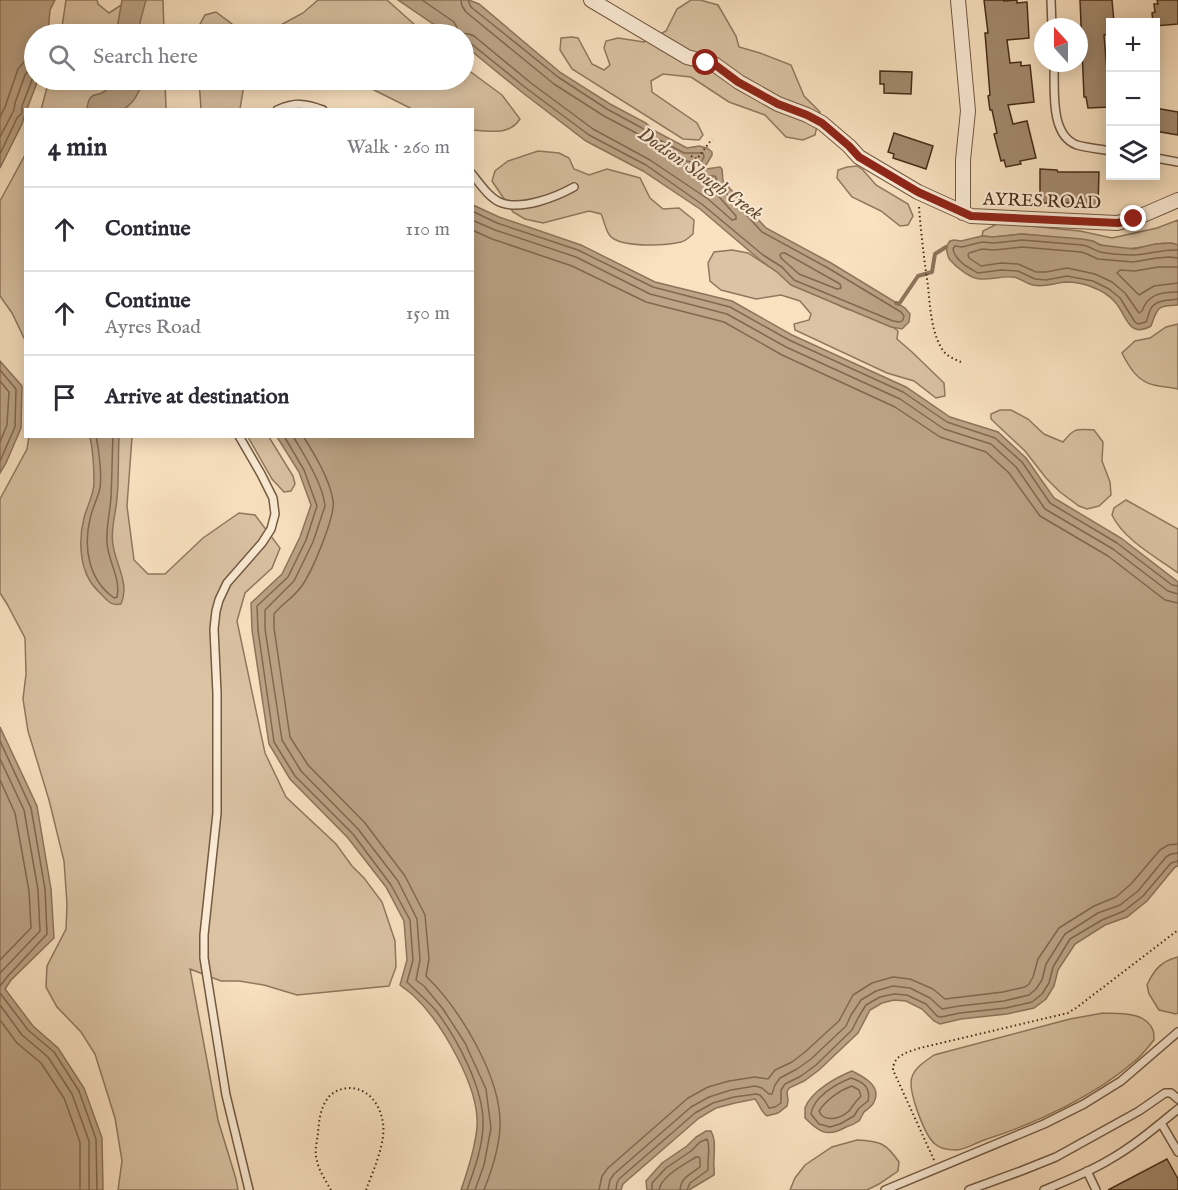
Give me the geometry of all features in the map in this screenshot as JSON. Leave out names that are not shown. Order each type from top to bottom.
[{"type":"street","name":"AYRES ROAD","points":[[591,0],[687,57],[714,64],[749,88],[778,104],[822,123],[859,157],[918,192],[971,216],[1118,223],[1134,219],[1178,200]]},
{"type":"street","points":[[958,0],[968,111],[963,160],[963,213]]},
{"type":"lane","points":[[1051,0],[1052,18]]},
{"type":"lane","points":[[1054,72],[1056,120],[1063,135],[1076,144],[1106,150]]},
{"type":"lane","points":[[284,108],[300,104],[318,108]]},
{"type":"lane","points":[[1160,159],[1178,162]]},
{"type":"lane","points":[[474,177],[495,200],[503,204],[524,204],[546,200],[574,187]]},
{"type":"lane","points":[[240,438],[273,498],[275,514],[271,529],[262,543],[227,583],[216,611],[214,629],[217,693],[217,813],[204,935],[204,958],[226,1095],[249,1190]]},
{"type":"lane","points":[[885,1190],[1044,1124],[1084,1104],[1121,1081],[1178,1032]]},
{"type":"lane","points":[[969,1190],[1056,1156],[1139,1111],[1165,1093],[1171,1092],[1178,1099]]},
{"type":"lane","points":[[1044,1190],[1109,1160],[1161,1124],[1178,1109]]},
{"type":"lane","points":[[1161,1124],[1178,1152]]},
{"type":"lane","points":[[1087,1171],[1096,1190]]},
{"type":"path","points":[[692,156],[697,159],[712,139]]},
{"type":"path","points":[[918,192],[921,233],[936,337],[943,351],[961,362]]},
{"type":"path","points":[[937,1168],[893,1070],[897,1059],[920,1048],[1068,1013],[1178,930]]},
{"type":"path","points":[[331,1190],[317,1162],[315,1152],[318,1127],[323,1106],[329,1096],[341,1089],[355,1088],[367,1092],[376,1104],[383,1124],[381,1147],[366,1190]]},
{"type":"shaded area","points":[[66,0],[97,0],[98,4],[109,13],[129,0],[163,0],[164,24],[62,24]]},
{"type":"shaded area","points":[[318,0],[387,0],[414,24],[282,24],[303,13]]},
{"type":"shaded area","points":[[691,0],[718,5],[736,36],[739,47],[791,65],[804,96],[820,112],[815,135],[803,140],[786,137],[765,115],[729,102],[691,77],[663,74],[651,81],[652,92],[697,123],[703,135],[699,140],[683,139],[572,69],[560,50],[561,38],[578,38],[592,64],[604,70],[610,65],[604,48],[606,41],[618,38],[644,42],[666,31],[677,9]]},
{"type":"shaded area","points":[[216,12],[232,24],[200,24],[205,15]]},
{"type":"shaded area","points":[[474,74],[502,95],[520,119],[505,130],[474,130],[474,108],[410,108],[374,90],[474,90]]},
{"type":"shaded area","points":[[46,90],[165,90],[166,108],[42,108]]},
{"type":"shaded area","points":[[200,90],[243,90],[240,108],[201,108]]},
{"type":"shaded area","points":[[538,151],[559,153],[569,158],[574,169],[589,175],[607,169],[640,178],[650,198],[663,209],[679,208],[694,220],[693,234],[684,241],[674,243],[637,245],[620,242],[611,237],[601,214],[589,211],[543,223],[525,219],[513,212],[492,181],[495,171],[508,161]]},
{"type":"shaded area","points":[[24,157],[24,338],[12,313],[0,296],[0,201]]},
{"type":"shaded area","points":[[857,166],[876,185],[908,204],[913,216],[908,225],[900,226],[881,211],[852,197],[837,178],[838,170]]},
{"type":"shaded area","points":[[1178,220],[1178,245],[1162,243],[1125,249],[1093,241],[1022,234],[982,236],[983,231],[999,223],[1080,231],[1112,238],[1157,228]]},
{"type":"shaded area","points":[[732,250],[748,253],[804,289],[847,309],[882,319],[898,331],[897,339],[944,383],[945,396],[936,398],[914,381],[887,373],[795,330],[794,324],[809,320],[811,314],[800,301],[781,295],[756,299],[721,290],[710,281],[708,263],[714,252]]},
{"type":"shaded area","points":[[1178,324],[1178,389],[1143,381],[1131,368],[1122,353],[1135,341],[1150,338],[1166,327]]},
{"type":"shaded area","points":[[1000,410],[1011,410],[1028,419],[1044,434],[1063,442],[1076,430],[1094,430],[1103,442],[1102,461],[1110,482],[1111,495],[1099,506],[1087,509],[1060,492],[1025,451],[991,419],[991,414]]},
{"type":"shaded area","points":[[29,438],[132,438],[127,506],[134,560],[148,574],[165,574],[203,538],[239,513],[255,515],[280,548],[272,568],[245,593],[237,621],[265,753],[286,797],[336,844],[382,902],[395,941],[396,967],[389,986],[297,995],[264,985],[221,981],[190,969],[218,1120],[238,1190],[118,1190],[122,1161],[115,1118],[95,1054],[81,1032],[57,1007],[46,987],[47,966],[66,929],[64,861],[49,800],[28,731],[23,699],[26,674],[25,638],[0,593],[0,499],[27,449]]},
{"type":"shaded area","points":[[249,438],[270,438],[293,476],[295,484],[291,491],[284,492],[272,479]]},
{"type":"shaded area","points":[[1126,500],[1178,529],[1178,573],[1132,540],[1117,524],[1112,515],[1114,508]]},
{"type":"shaded area","points":[[1178,957],[1178,1013],[1176,1014],[1159,1010],[1149,994],[1147,985],[1159,967]]},
{"type":"shaded area","points":[[1103,1013],[1124,1014],[1144,1019],[1153,1031],[1154,1040],[1139,1058],[1103,1085],[1065,1107],[1026,1125],[957,1150],[937,1146],[926,1132],[911,1083],[913,1073],[934,1055],[1070,1019]]},
{"type":"shaded area","points":[[857,1140],[877,1142],[886,1147],[899,1162],[898,1171],[867,1190],[790,1190],[795,1178],[805,1165],[832,1147]]},
{"type":"water","points":[[0,0],[55,0],[50,10],[49,24],[24,24],[24,90],[34,90],[27,108],[24,108],[22,124],[0,168]]},
{"type":"water","points":[[122,0],[146,0],[140,24],[118,24]]},
{"type":"water","points":[[398,0],[469,0],[479,4],[561,73],[610,104],[687,148],[699,146],[707,148],[712,155],[706,169],[720,167],[723,181],[766,228],[831,263],[905,308],[910,314],[909,322],[902,329],[891,327],[791,285],[700,209],[643,171],[586,141],[474,53],[474,24],[433,24]]},
{"type":"water","points":[[106,90],[139,90],[125,108],[87,108],[92,96]]},
{"type":"water","points":[[474,205],[499,217],[581,245],[655,282],[732,301],[792,335],[906,387],[950,417],[998,432],[1026,458],[1054,498],[1121,538],[1178,582],[1178,866],[1147,901],[1127,917],[1105,925],[1075,944],[1058,970],[1054,986],[1046,999],[1034,1008],[940,1024],[922,1009],[906,1001],[894,1000],[882,1003],[870,1010],[858,1033],[819,1070],[789,1088],[787,1106],[778,1113],[767,1116],[755,1099],[716,1108],[699,1118],[623,1184],[621,1190],[461,1190],[475,1143],[476,1111],[466,1076],[447,1039],[425,1008],[400,985],[407,960],[404,921],[386,887],[348,838],[290,779],[269,744],[252,630],[251,603],[282,574],[300,537],[311,505],[299,472],[278,438],[474,438]]},
{"type":"water","points":[[1022,234],[1082,239],[1100,245],[1134,249],[1155,244],[1178,245],[1178,305],[1162,307],[1157,311],[1151,326],[1137,330],[1129,324],[1113,300],[1092,287],[1065,282],[1037,286],[1012,277],[976,278],[968,275],[950,260],[946,247],[950,241],[954,240]]},
{"type":"water","points":[[0,361],[22,386],[21,428],[0,473]]},
{"type":"water","points":[[90,438],[119,438],[118,490],[112,539],[124,589],[121,604],[110,602],[94,587],[86,574],[82,558],[82,525],[94,487]]},
{"type":"water","points":[[0,727],[37,806],[51,889],[54,938],[11,980],[5,989],[33,1026],[58,1048],[84,1088],[102,1138],[103,1190],[0,1190]]},
{"type":"water","points":[[852,1071],[874,1087],[876,1096],[873,1104],[864,1112],[859,1121],[853,1124],[834,1132],[819,1130],[805,1118],[805,1108],[808,1102],[825,1085]]},
{"type":"water","points":[[706,1131],[711,1131],[714,1138],[714,1175],[689,1190],[647,1190],[646,1181],[662,1163]]},
{"type":"building","points":[[984,0],[1027,2],[1029,38],[1007,40],[1010,63],[1021,62],[1021,66],[1030,65],[1034,102],[1008,105],[1013,124],[1027,121],[1036,158],[1006,167],[1004,160],[1001,161],[994,134],[997,133],[988,96],[990,95],[985,33],[988,33]]},
{"type":"building","points":[[1080,0],[1112,0],[1114,18],[1106,18],[1106,35],[1104,35],[1106,107],[1088,108],[1086,97],[1084,97],[1083,72],[1088,72],[1088,18],[1081,18]]},
{"type":"building","points":[[1157,0],[1178,0],[1178,24],[1160,26],[1160,18],[1153,18],[1152,13],[1155,12],[1154,4],[1158,4]]},
{"type":"building","points":[[880,71],[912,72],[911,94],[884,93],[884,84],[880,84]]},
{"type":"building","points":[[1160,109],[1178,112],[1178,135],[1160,132]]},
{"type":"building","points":[[894,133],[933,146],[926,169],[893,158],[894,154],[888,152]]},
{"type":"building","points":[[1040,169],[1057,170],[1058,172],[1099,172],[1098,206],[1081,205],[1081,203],[1040,203]]},
{"type":"building","points":[[1167,1159],[1178,1179],[1178,1190],[1108,1190]]},
{"type":"waterway","name":"Dodson Slough Creek","points":[[896,303],[899,304],[918,276],[932,272],[935,254],[946,247]]},
{"type":"route","points":[[706,63],[714,64],[738,82],[778,104],[822,123],[859,157],[918,192],[971,216],[1118,223],[1134,219]]}]
